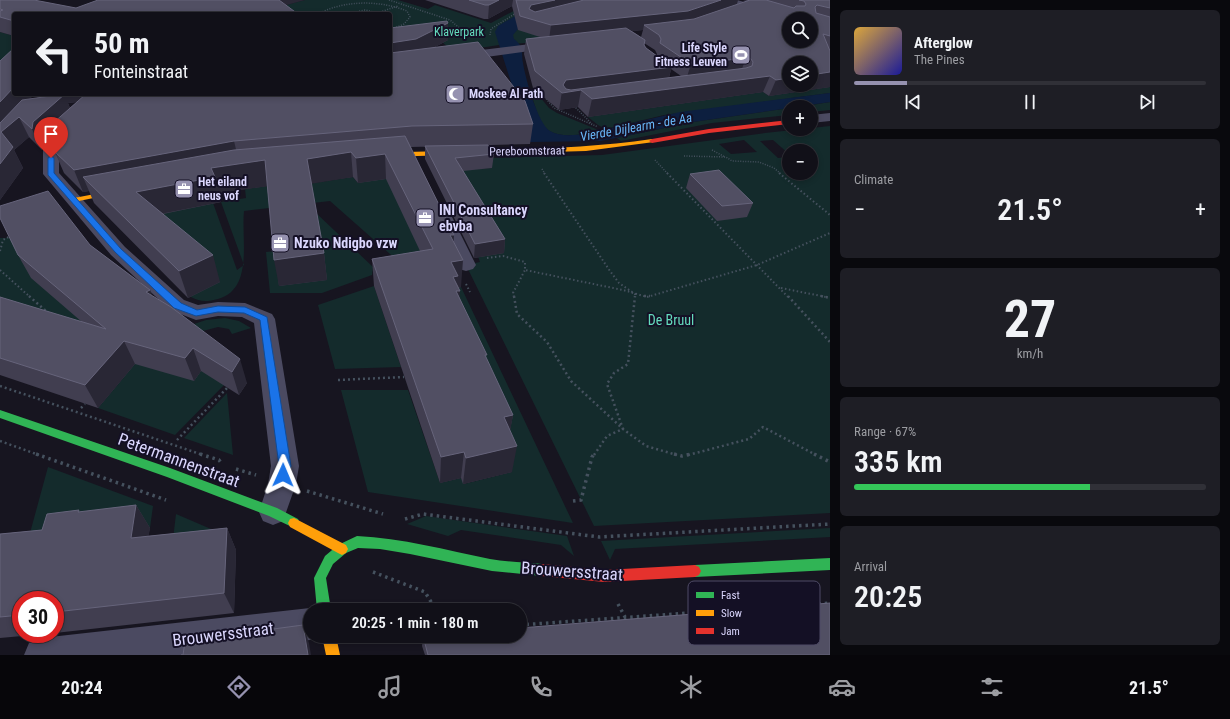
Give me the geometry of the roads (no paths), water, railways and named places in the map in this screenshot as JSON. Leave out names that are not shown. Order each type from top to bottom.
[{"type":"street","points":[[726,0],[782,16]]},
{"type":"street","points":[[730,15],[751,7]]},
{"type":"street","points":[[443,58],[565,44]]},
{"type":"street","points":[[69,109],[101,101]]},
{"type":"street","points":[[101,101],[51,143],[51,174],[118,251],[178,306],[196,313],[218,309],[245,310],[264,319],[285,466],[282,484],[274,512]]},
{"type":"street","points":[[818,118],[830,117]]},
{"type":"street","name":"Pereboomstraat","points":[[378,156],[416,160],[624,146],[709,131],[782,123]]},
{"type":"street","points":[[74,200],[130,189]]},
{"type":"street","points":[[436,202],[465,272]]},
{"type":"street","name":"Petermannenstraat","points":[[0,414],[170,473],[274,512],[342,548]]},
{"type":"street","name":"Brouwersstraat","points":[[342,548],[357,542],[380,543],[492,565],[604,576],[830,564]]},
{"type":"street","points":[[323,603],[320,578],[329,560],[342,548]]},
{"type":"street","name":"Brouwersstraat","points":[[41,655],[303,625]]},
{"type":"street","points":[[330,643],[333,655]]},
{"type":"water","name":"Vierde Dijlearm - de Aa","points":[[543,0],[565,0],[518,29],[513,35],[514,39],[520,45],[522,50],[526,79],[541,119],[545,127],[558,134],[586,134],[680,112],[830,93],[830,102],[818,104],[818,100],[782,100],[782,109],[693,122],[601,141],[530,142],[495,32],[498,26]]},
{"type":"place","name":"Life Style Fitness Leuven","points":[[741,55]]},
{"type":"place","name":"Moskee Al Fath","points":[[455,94]]},
{"type":"place","name":"Het eiland neus vof","points":[[184,189]]},
{"type":"place","name":"INI Consultancy ebvba","points":[[425,218]]},
{"type":"place","name":"Nzuko Ndigbo vzw","points":[[280,243]]},
{"type":"park label","name":"Klaverpark","points":[[459,32]]},
{"type":"park label","name":"De Bruul","points":[[671,320]]}]
